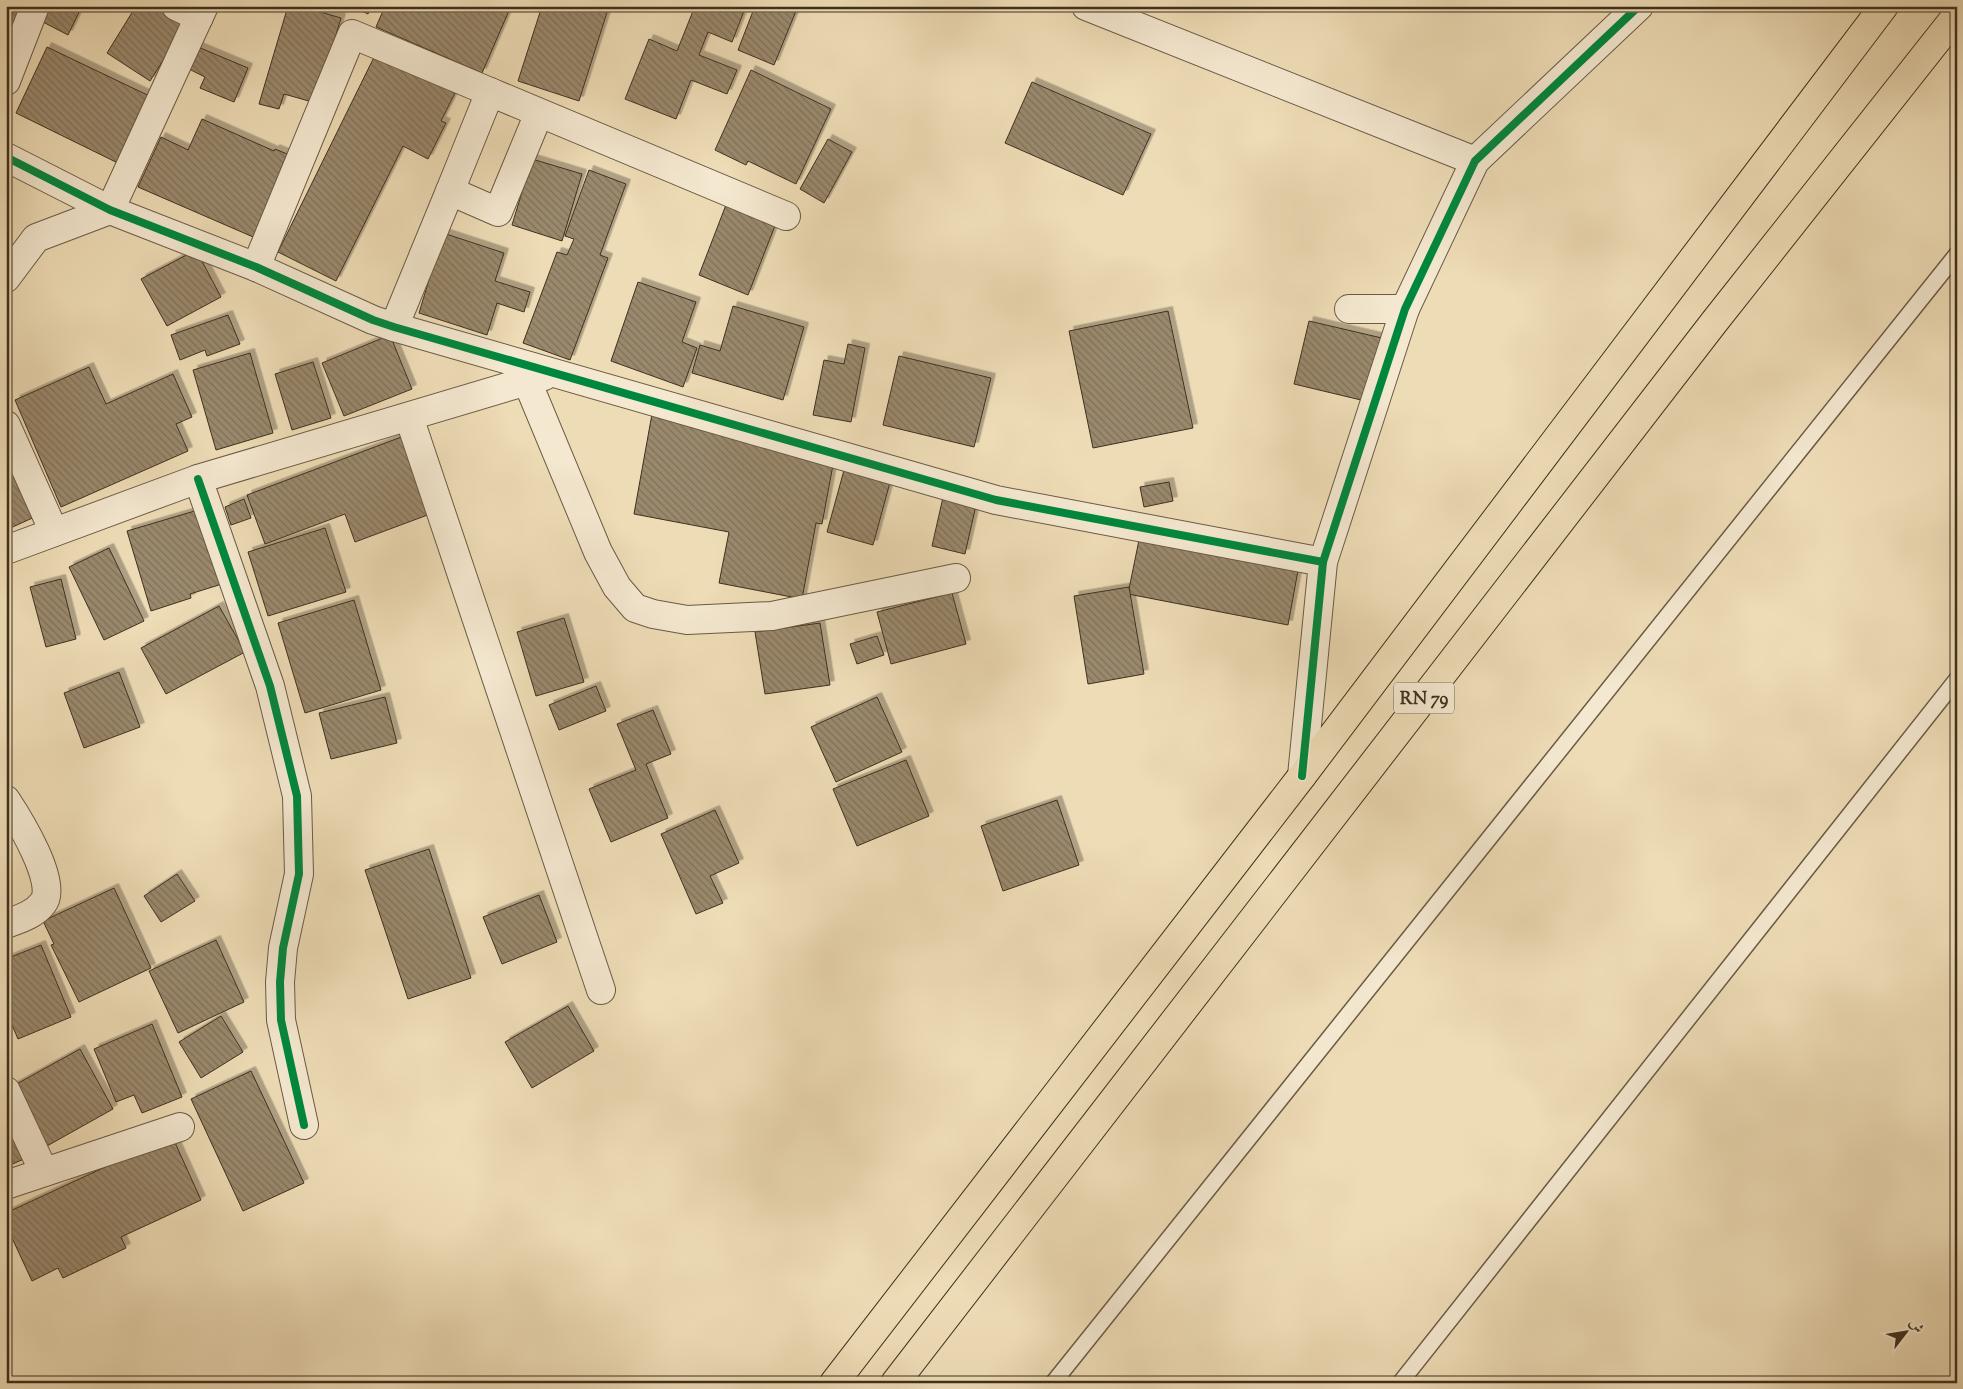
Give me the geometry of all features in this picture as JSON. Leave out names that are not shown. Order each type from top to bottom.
[{"type":"highway","name":"RN 79","points":[[834,1383],[1302,776],[1879,8]]},
{"type":"highway","name":"RN 79","points":[[895,1383],[1709,329],[1957,15]]},
{"type":"street","points":[[6,81],[35,6]]},
{"type":"street","points":[[1086,6],[1476,161]]},
{"type":"street","points":[[1302,776],[1323,562],[1405,309],[1476,161],[1639,6]]},
{"type":"street","points":[[6,278],[36,238],[110,210],[193,10]]},
{"type":"street","points":[[256,267],[352,34],[786,216]]},
{"type":"street","points":[[394,327],[490,92]]},
{"type":"street","points":[[450,191],[498,212],[540,113]]},
{"type":"street","points":[[6,156],[110,210],[256,267],[373,320],[394,327],[996,500],[1323,562]]},
{"type":"street","points":[[1349,309],[1405,309]]},
{"type":"street","points":[[6,550],[198,479],[556,373]]},
{"type":"street","points":[[527,381],[598,552],[617,587],[635,608],[653,614],[688,620],[772,616],[956,578]]},
{"type":"street","points":[[409,416],[601,990]]},
{"type":"street","points":[[6,425],[54,532]]},
{"type":"street","points":[[198,479],[270,686],[297,796],[299,874],[283,948],[280,982],[281,1020],[304,1125]]},
{"type":"street","points":[[6,800],[40,862],[48,890],[44,903],[27,916],[6,924]]},
{"type":"street","points":[[6,1091],[44,1172]]},
{"type":"street","points":[[6,1185],[180,1127]]},
{"type":"lane","points":[[1052,1383],[1957,254]]},
{"type":"lane","points":[[1400,1383],[1957,679]]},
{"type":"building","points":[[6,6],[31,6],[6,51]]},
{"type":"building","points":[[50,6],[82,6],[68,35],[43,22]]},
{"type":"building","points":[[136,6],[158,6],[186,24],[150,81],[107,53]]},
{"type":"building","points":[[288,6],[300,6],[341,18],[316,103],[284,94],[279,109],[259,104]]},
{"type":"building","points":[[351,6],[372,6],[368,14]]},
{"type":"building","points":[[385,6],[511,6],[482,73],[376,27]]},
{"type":"building","points":[[542,6],[609,6],[579,101],[518,81]]},
{"type":"building","points":[[695,6],[746,6],[732,42],[708,32],[699,55],[737,70],[727,94],[691,80],[676,119],[625,99],[649,39],[677,51]]},
{"type":"building","points":[[755,6],[798,6],[774,65],[738,50]]},
{"type":"building","points":[[381,43],[460,83],[441,121],[446,123],[428,159],[403,146],[336,281],[278,252]]},
{"type":"building","points":[[47,47],[162,102],[130,169],[16,113]]},
{"type":"building","points":[[198,47],[248,68],[234,102],[200,88],[205,77],[189,69]]},
{"type":"building","points":[[751,70],[831,109],[796,184],[748,161],[746,165],[715,150]]},
{"type":"building","points":[[1032,82],[1151,134],[1123,195],[1005,143]]},
{"type":"building","points":[[202,119],[274,151],[275,149],[297,158],[260,240],[138,187],[161,137],[188,150]]},
{"type":"building","points":[[828,139],[852,152],[824,203],[800,189]]},
{"type":"building","points":[[532,159],[582,174],[562,241],[512,225]]},
{"type":"building","points":[[589,170],[626,184],[600,255],[608,258],[570,360],[523,343],[557,252],[567,255],[574,239],[565,236]]},
{"type":"building","points":[[729,197],[778,218],[748,295],[699,275]]},
{"type":"building","points":[[443,233],[504,253],[495,281],[530,292],[524,312],[497,303],[487,335],[419,313]]},
{"type":"building","points":[[196,250],[221,297],[167,326],[141,279]]},
{"type":"building","points":[[638,282],[696,302],[682,342],[697,348],[683,387],[611,361]]},
{"type":"building","points":[[733,306],[804,327],[783,400],[692,373],[700,345],[720,351]]},
{"type":"building","points":[[1168,311],[1193,428],[1093,448],[1069,331]]},
{"type":"building","points":[[228,315],[240,344],[207,356],[205,350],[180,360],[171,335]]},
{"type":"building","points":[[1309,321],[1399,342],[1358,410],[1361,400],[1294,384]]},
{"type":"building","points":[[390,335],[412,389],[344,416],[322,363]]},
{"type":"building","points":[[848,344],[865,348],[851,422],[813,415],[824,360],[844,364]]},
{"type":"building","points":[[250,353],[273,433],[216,450],[193,370]]},
{"type":"building","points":[[899,356],[991,378],[974,447],[883,425]]},
{"type":"building","points":[[313,362],[331,418],[292,430],[275,374]]},
{"type":"building","points":[[89,367],[106,404],[173,374],[192,417],[176,424],[188,451],[61,507],[15,400]]},
{"type":"building","points":[[652,414],[836,449],[822,524],[816,523],[802,599],[719,583],[729,532],[634,514]]},
{"type":"building","points":[[404,436],[433,513],[355,542],[345,514],[265,544],[247,495]]},
{"type":"building","points":[[6,442],[39,515],[6,530]]},
{"type":"building","points":[[849,452],[895,464],[873,545],[827,532]]},
{"type":"building","points":[[1169,482],[1173,501],[1144,507],[1140,487]]},
{"type":"building","points":[[946,484],[979,492],[965,554],[932,546]]},
{"type":"building","points":[[244,499],[251,518],[231,525],[225,507]]},
{"type":"building","points":[[215,505],[238,579],[190,594],[191,598],[151,611],[127,531]]},
{"type":"building","points":[[325,528],[346,592],[268,616],[248,552]]},
{"type":"building","points":[[1140,535],[1299,565],[1288,625],[1128,594]]},
{"type":"building","points":[[109,548],[144,621],[104,640],[69,567]]},
{"type":"building","points":[[61,579],[76,639],[46,647],[30,587]]},
{"type":"building","points":[[1129,587],[1144,674],[1088,684],[1074,596]]},
{"type":"building","points":[[952,593],[966,644],[891,664],[877,612]]},
{"type":"building","points":[[354,600],[381,690],[305,713],[278,623]]},
{"type":"building","points":[[219,606],[245,652],[166,694],[141,648]]},
{"type":"building","points":[[564,618],[584,682],[536,696],[517,632]]},
{"type":"building","points":[[820,623],[830,685],[765,694],[755,632]]},
{"type":"building","points":[[877,636],[884,655],[857,664],[850,644]]},
{"type":"building","points":[[119,672],[140,727],[84,748],[64,693]]},
{"type":"building","points":[[596,686],[606,711],[559,730],[549,705]]},
{"type":"building","points":[[385,697],[397,743],[331,759],[319,713]]},
{"type":"building","points":[[877,697],[902,752],[836,782],[811,727]]},
{"type":"building","points":[[653,710],[671,754],[646,764],[668,818],[611,842],[589,789],[636,770],[617,724]]},
{"type":"building","points":[[906,760],[929,816],[857,846],[833,789]]},
{"type":"building","points":[[1057,800],[1079,865],[1003,891],[981,826]]},
{"type":"building","points":[[715,810],[739,863],[710,876],[723,903],[696,914],[661,834]]},
{"type":"building","points":[[429,849],[471,978],[408,999],[365,870]]},
{"type":"building","points":[[177,874],[195,901],[161,922],[144,896]]},
{"type":"building","points":[[114,888],[151,968],[79,1002],[51,945],[54,944],[43,921]]},
{"type":"building","points":[[539,895],[557,942],[502,964],[483,917]]},
{"type":"building","points":[[216,940],[244,1002],[178,1033],[149,971]]},
{"type":"building","points":[[41,945],[71,1017],[18,1039],[6,1011],[6,959]]},
{"type":"building","points":[[568,1006],[594,1051],[532,1088],[505,1042]]},
{"type":"building","points":[[221,1016],[243,1052],[201,1078],[179,1042]]},
{"type":"building","points":[[152,1024],[182,1097],[142,1113],[134,1095],[116,1102],[94,1049]]},
{"type":"building","points":[[80,1049],[113,1109],[47,1146],[13,1086]]},
{"type":"building","points":[[251,1071],[304,1183],[243,1211],[191,1099]]},
{"type":"building","points":[[6,1090],[35,1154],[6,1167]]},
{"type":"building","points":[[172,1136],[201,1200],[121,1237],[126,1248],[63,1278],[58,1268],[32,1281],[6,1225],[6,1213]]},
{"type":"cycle path","points":[[1302,776],[1323,562],[1405,309],[1475,161],[1639,6]]},
{"type":"cycle path","points":[[6,157],[110,210],[256,267],[373,320],[394,327],[996,500],[1323,562]]},
{"type":"cycle path","points":[[198,479],[270,686],[297,796],[299,874],[283,948],[280,982],[281,1020],[304,1125]]}]
